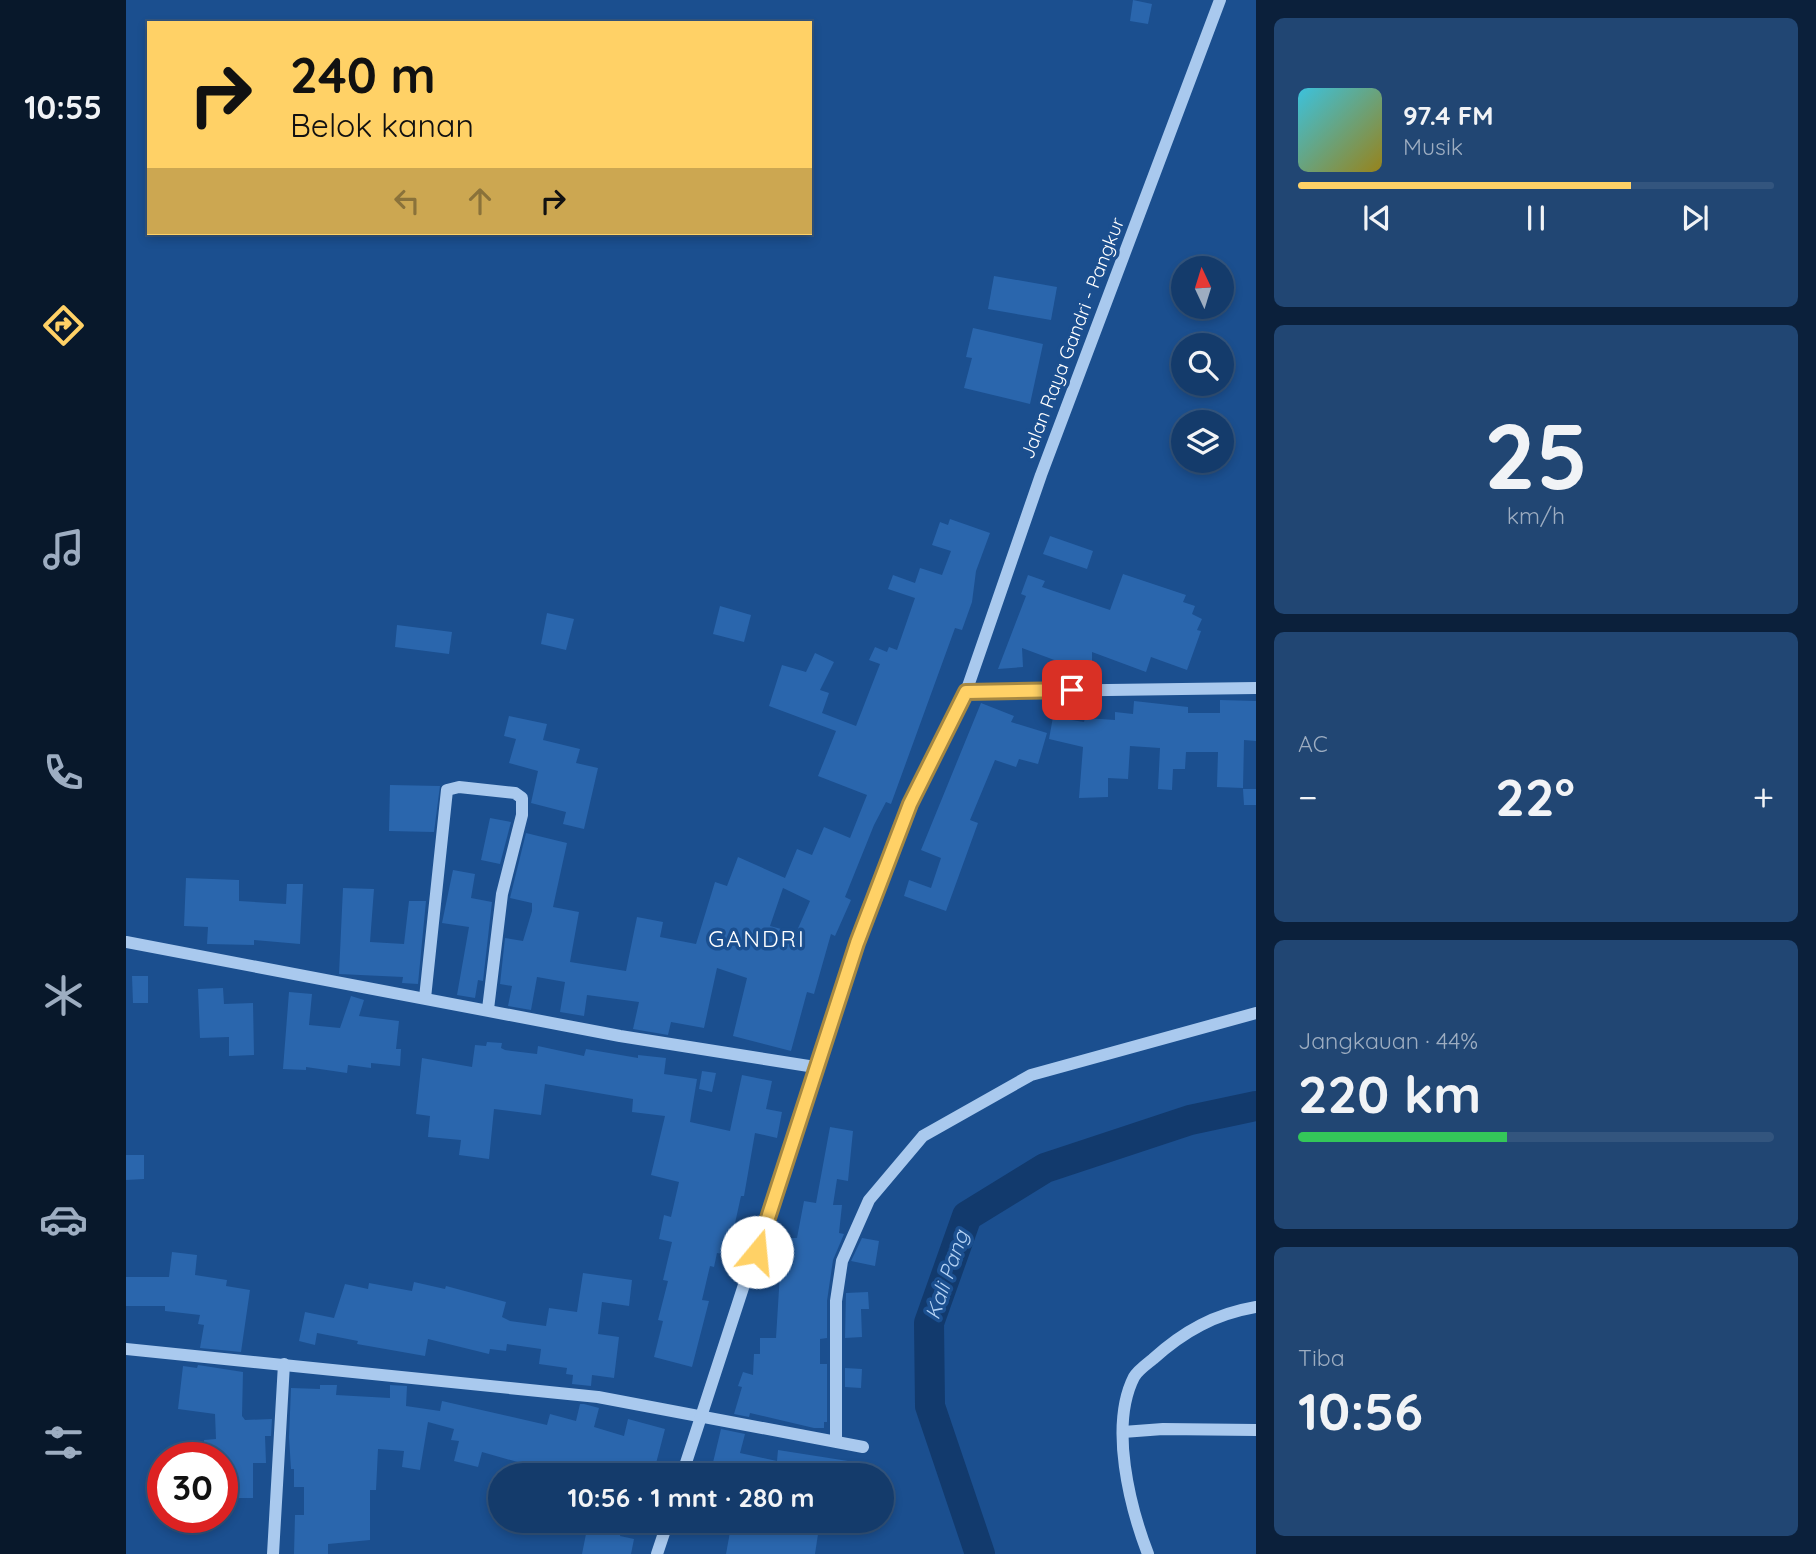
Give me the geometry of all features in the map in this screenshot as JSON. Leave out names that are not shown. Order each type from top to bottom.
[{"type":"street","name":"Jalan Raya Gandri - Pangkur","points":[[686,1463],[857,943],[910,804],[966,692],[1041,475],[1220,0]]},
{"type":"street","points":[[966,692],[1256,688]]},
{"type":"street","points":[[425,998],[447,790],[459,787],[515,793],[522,798],[522,815],[502,894],[488,1009]]},
{"type":"street","points":[[126,942],[620,1036],[815,1067]]},
{"type":"street","points":[[836,1440],[836,1301],[842,1261],[869,1200],[923,1136],[1031,1075],[1256,1013]]},
{"type":"street","points":[[1148,1554],[1133,1515],[1128,1489],[1124,1432],[1135,1376],[1191,1328],[1228,1312],[1256,1307]]},
{"type":"street","points":[[126,1349],[559,1392],[863,1447]]},
{"type":"street","points":[[273,1554],[284,1364]]},
{"type":"street","points":[[1124,1432],[1163,1429],[1256,1430]]},
{"type":"street","points":[[657,1554],[664,1533]]},
{"type":"building","points":[[1133,0],[1152,4],[1148,24],[1130,21]]},
{"type":"building","points":[[994,276],[1057,287],[1051,320],[988,309]]},
{"type":"building","points":[[973,328],[1043,344],[1030,404],[964,388],[972,358],[966,357]]},
{"type":"building","points":[[950,519],[990,533],[976,571],[972,602],[962,630],[955,628],[891,804],[886,802],[874,825],[845,897],[851,900],[835,936],[831,934],[814,994],[807,992],[791,1051],[733,1036],[747,978],[717,968],[704,1028],[671,1022],[668,1035],[633,1029],[639,1002],[587,995],[584,1016],[560,1012],[565,982],[537,977],[531,1010],[508,1006],[512,986],[500,984],[505,938],[523,941],[532,911],[532,903],[510,898],[526,833],[567,843],[553,907],[579,912],[570,962],[626,971],[637,917],[663,922],[660,937],[696,944],[715,882],[727,886],[738,857],[785,878],[797,849],[812,855],[824,827],[850,838],[867,795],[818,776],[836,731],[769,706],[782,665],[806,672],[815,653],[834,662],[820,690],[829,693],[822,713],[856,726],[880,664],[869,660],[875,647],[887,652],[889,647],[897,650],[915,598],[888,589],[893,575],[915,583],[920,568],[942,575],[951,551],[932,545],[940,522],[948,525]],"holes":[[[783,888],[810,901],[796,933],[770,926]]]},
{"type":"building","points":[[1050,536],[1093,551],[1087,569],[1043,554]]},
{"type":"building","points":[[1123,574],[1186,595],[1183,602],[1195,606],[1192,614],[1202,619],[1197,630],[1201,631],[1187,670],[1151,657],[1146,672],[1092,652],[1092,674],[1022,648],[1023,667],[998,669],[1026,596],[1021,594],[1028,575],[1045,581],[1042,587],[1110,610]]},
{"type":"building","points":[[720,606],[751,615],[744,642],[713,634]]},
{"type":"building","points":[[547,613],[574,619],[566,650],[541,644]]},
{"type":"building","points":[[397,625],[452,632],[449,654],[395,647]]},
{"type":"building","points":[[1220,700],[1256,701],[1256,741],[1244,740],[1243,788],[1217,787],[1218,752],[1186,752],[1185,769],[1173,769],[1172,790],[1158,789],[1160,748],[1130,746],[1128,779],[1108,778],[1108,797],[1079,798],[1083,747],[1049,739],[1053,717],[1084,722],[1085,718],[1115,720],[1115,712],[1133,714],[1134,701],[1188,707],[1188,713],[1220,713]]},
{"type":"building","points":[[981,703],[1014,716],[1011,722],[1047,733],[1038,764],[1019,759],[1016,767],[995,760],[970,820],[978,823],[946,911],[904,896],[909,880],[931,888],[941,858],[921,850]]},
{"type":"building","points":[[509,716],[547,724],[543,740],[580,749],[576,763],[598,768],[584,829],[563,824],[566,812],[531,803],[538,771],[509,763],[516,739],[504,736]]},
{"type":"building","points":[[390,785],[440,786],[434,832],[389,831]]},
{"type":"building","points":[[1243,789],[1256,789],[1256,805],[1244,805]]},
{"type":"building","points":[[490,818],[511,822],[500,864],[481,860]]},
{"type":"building","points":[[453,870],[475,874],[471,898],[492,902],[483,981],[478,980],[475,998],[457,995],[469,927],[442,923]]},
{"type":"building","points":[[186,878],[239,880],[239,901],[286,904],[287,884],[303,884],[300,944],[254,940],[254,945],[207,944],[208,927],[184,926]]},
{"type":"building","points":[[343,888],[374,889],[370,942],[404,944],[409,901],[426,901],[418,984],[402,983],[403,977],[339,974]]},
{"type":"building","points":[[132,976],[148,976],[148,1003],[133,1003]]},
{"type":"building","points":[[223,988],[224,1004],[253,1003],[254,1055],[229,1056],[229,1037],[200,1038],[198,989]]},
{"type":"building","points":[[289,992],[312,994],[309,1025],[340,1028],[351,996],[364,1000],[359,1016],[399,1021],[396,1049],[401,1049],[400,1066],[371,1063],[371,1068],[348,1065],[347,1073],[306,1067],[306,1070],[283,1069]]},
{"type":"building","points":[[487,1042],[502,1043],[501,1048],[505,1050],[537,1054],[538,1046],[584,1056],[586,1049],[638,1058],[638,1055],[666,1058],[664,1074],[697,1079],[690,1122],[730,1131],[742,1075],[772,1081],[766,1109],[782,1112],[777,1138],[755,1133],[744,1196],[741,1196],[728,1255],[717,1253],[714,1267],[710,1266],[702,1300],[709,1301],[692,1367],[654,1357],[663,1321],[658,1320],[668,1281],[663,1280],[672,1242],[659,1239],[664,1215],[671,1217],[679,1182],[651,1175],[665,1116],[632,1112],[633,1099],[545,1084],[541,1115],[494,1109],[489,1159],[459,1155],[461,1140],[428,1137],[430,1116],[416,1114],[422,1058],[472,1067],[475,1045],[486,1046]]},
{"type":"building","points":[[702,1071],[716,1073],[712,1092],[699,1089]]},
{"type":"building","points":[[830,1127],[853,1131],[848,1181],[837,1179],[833,1205],[842,1205],[839,1233],[844,1234],[833,1260],[827,1301],[827,1338],[820,1339],[820,1364],[827,1364],[827,1422],[824,1422],[824,1428],[814,1428],[750,1413],[749,1417],[734,1414],[742,1387],[738,1386],[743,1372],[753,1375],[754,1354],[760,1354],[760,1338],[776,1338],[780,1273],[786,1273],[788,1238],[797,1238],[804,1201],[816,1203]]},
{"type":"building","points":[[126,1155],[144,1155],[144,1179],[126,1180]]},
{"type":"building","points":[[862,1238],[879,1241],[875,1266],[851,1261]]},
{"type":"building","points":[[172,1252],[197,1255],[195,1275],[227,1280],[226,1286],[250,1290],[241,1352],[200,1348],[204,1325],[198,1324],[200,1315],[165,1311],[165,1306],[126,1306],[126,1277],[169,1277]]},
{"type":"building","points":[[583,1273],[632,1280],[629,1306],[602,1302],[598,1334],[619,1337],[614,1378],[592,1375],[591,1386],[572,1384],[573,1375],[566,1374],[567,1368],[539,1364],[541,1349],[507,1344],[506,1351],[490,1349],[489,1354],[428,1339],[425,1356],[357,1344],[358,1341],[317,1333],[315,1345],[299,1341],[305,1312],[334,1318],[345,1284],[368,1289],[369,1283],[412,1291],[414,1282],[445,1289],[446,1286],[506,1302],[502,1317],[510,1321],[546,1326],[549,1308],[577,1312]]},
{"type":"building","points":[[868,1292],[869,1309],[861,1309],[862,1337],[845,1338],[846,1293]]},
{"type":"building","points":[[198,1365],[243,1372],[242,1416],[245,1420],[272,1419],[271,1436],[265,1436],[266,1463],[253,1463],[253,1498],[238,1498],[238,1442],[204,1442],[216,1439],[215,1414],[178,1409],[183,1366],[197,1368]]},
{"type":"building","points":[[845,1368],[862,1369],[861,1388],[845,1387]]},
{"type":"building","points":[[320,1385],[337,1385],[336,1395],[390,1398],[390,1385],[407,1386],[406,1406],[440,1411],[442,1401],[547,1425],[550,1414],[576,1421],[580,1404],[584,1404],[599,1408],[594,1427],[624,1436],[628,1419],[665,1429],[656,1463],[521,1463],[482,1452],[478,1467],[454,1461],[459,1441],[451,1440],[454,1429],[428,1422],[420,1470],[402,1467],[404,1451],[378,1449],[376,1490],[370,1490],[370,1540],[328,1544],[328,1554],[294,1554],[295,1515],[304,1515],[304,1487],[294,1487],[294,1469],[291,1469],[291,1388],[320,1389]]},
{"type":"building","points":[[721,1429],[745,1434],[740,1453],[777,1461],[778,1450],[848,1461],[848,1463],[713,1463]]},
{"type":"building","points":[[586,1533],[621,1533],[620,1536],[634,1539],[631,1554],[582,1554]]},
{"type":"building","points":[[730,1533],[818,1533],[815,1554],[726,1554]]},
{"type":"waterway","name":"Kali Pang","points":[[980,1554],[930,1406],[929,1323],[967,1216],[1045,1168],[1190,1120],[1256,1106]]},
{"type":"district","name":"GANDRI","points":[[757,939]]},
{"type":"route","points":[[757,1252],[857,943],[910,804],[966,692],[1072,690]]}]
